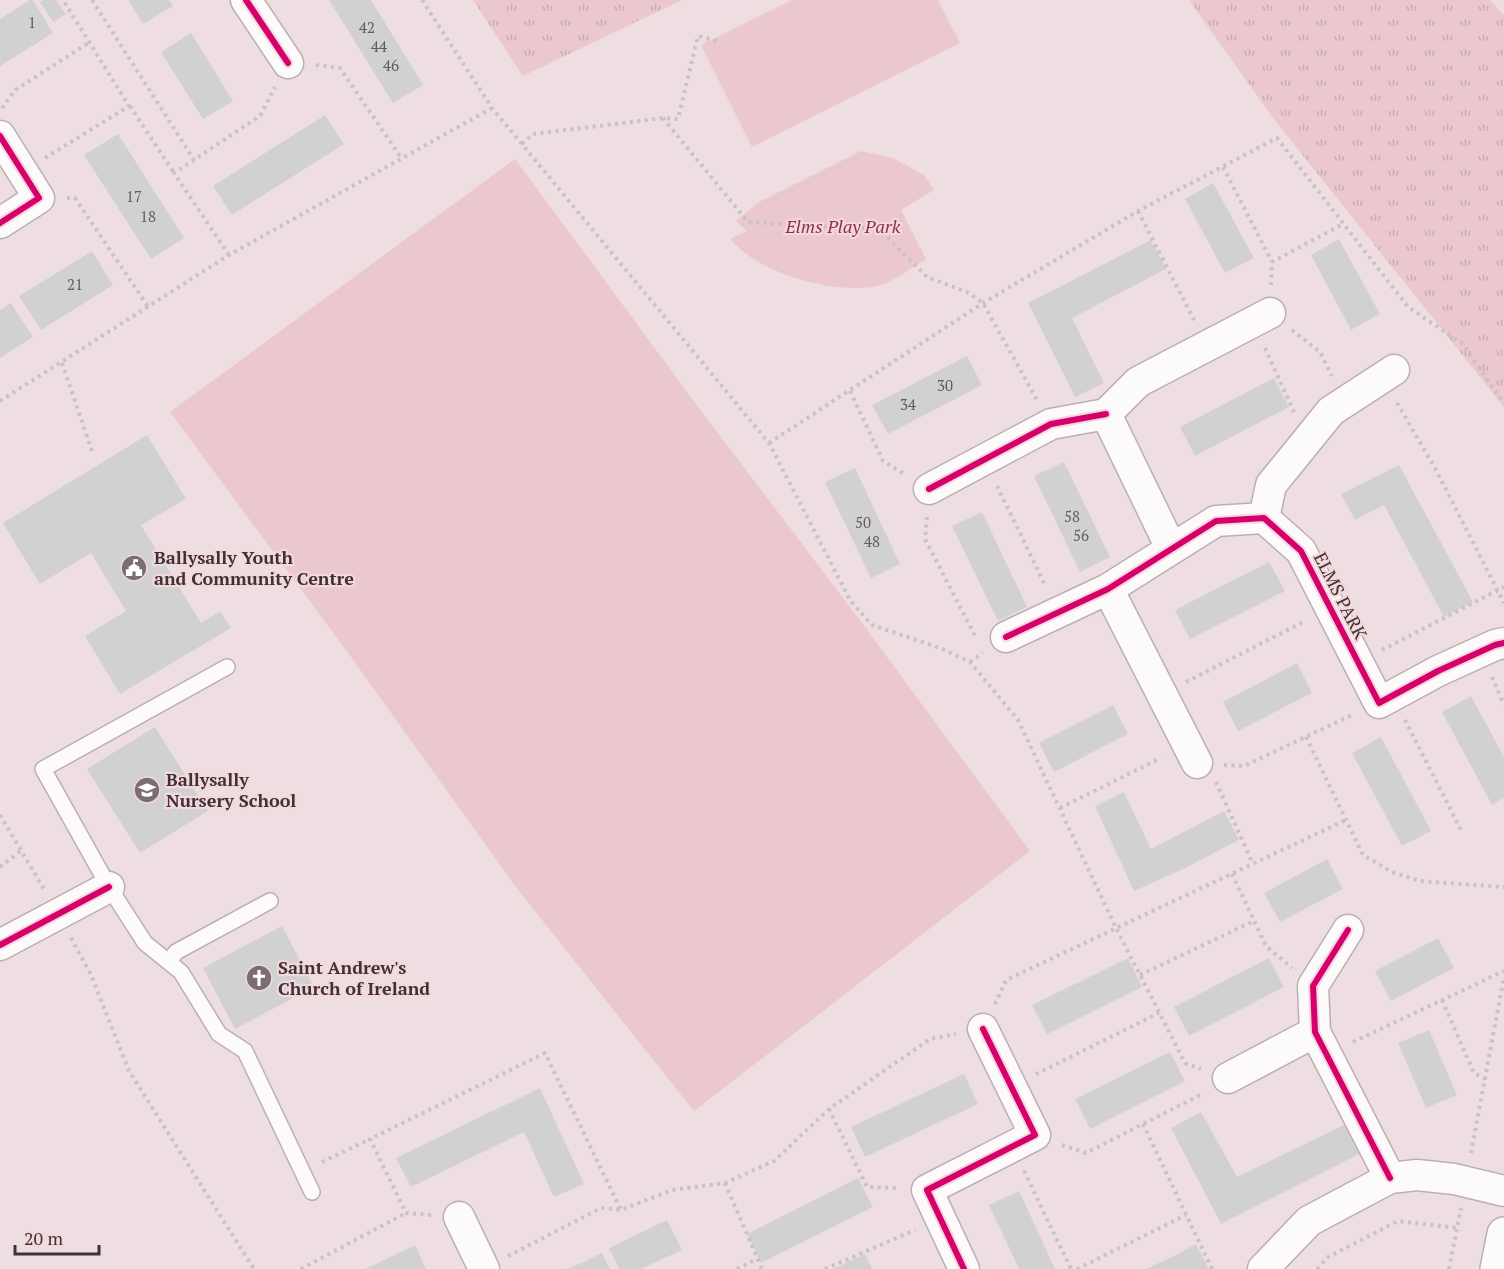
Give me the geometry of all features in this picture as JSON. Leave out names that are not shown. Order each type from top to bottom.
[{"type":"main road","points":[[1497,1269],[1504,1234]]},
{"type":"street","points":[[246,0],[288,63]]},
{"type":"street","points":[[0,136],[39,198],[0,223]]},
{"type":"street","points":[[929,489],[1051,424],[1106,414],[1138,382],[1262,318]]},
{"type":"street","points":[[992,640],[1108,588],[1216,521],[1264,518],[1271,485],[1331,411],[1388,374]]},
{"type":"street","points":[[1106,414],[1171,548]]},
{"type":"street","name":"ELMS PARK","points":[[1264,518],[1301,551],[1358,663],[1385,699]]},
{"type":"street","points":[[1108,588],[1192,754]]},
{"type":"street","points":[[1385,699],[1438,671],[1504,643]]},
{"type":"street","points":[[0,945],[109,887]]},
{"type":"street","points":[[1347,930],[1312,986],[1321,1043],[1390,1178]]},
{"type":"street","points":[[964,1269],[927,1190],[1024,1140],[1011,1086],[983,1029]]},
{"type":"street","points":[[1228,1078],[1321,1043]]},
{"type":"street","points":[[1263,1269],[1310,1221],[1390,1178],[1417,1175],[1466,1181],[1504,1191]]},
{"type":"street","points":[[459,1217],[484,1269]]},
{"type":"lane","points":[[227,668],[43,769],[109,887],[145,943],[181,972],[219,1034],[245,1051],[312,1192]]},
{"type":"lane","points":[[169,962],[176,952],[270,901]]},
{"type":"path","points":[[63,0],[129,106],[229,255]]},
{"type":"path","points":[[92,0],[194,160]]},
{"type":"path","points":[[422,0],[492,108],[770,443],[850,600],[873,625],[940,648],[970,662],[1018,720],[1116,928],[1185,1063],[1228,1078]]},
{"type":"path","points":[[522,144],[533,134],[678,118],[698,36],[721,42]]},
{"type":"path","points":[[0,111],[15,90],[90,42]]},
{"type":"path","points":[[174,173],[260,116],[288,63],[340,68],[402,159]]},
{"type":"path","points":[[23,172],[129,106]]},
{"type":"path","points":[[0,401],[229,255],[492,108]]},
{"type":"path","points":[[663,118],[748,222],[879,229],[927,277],[967,292],[983,303],[1051,424]]},
{"type":"path","points":[[770,443],[983,303],[1138,211],[1277,138],[1408,307],[1463,344],[1504,404]]},
{"type":"path","points":[[1222,167],[1272,262],[1262,318],[1307,440]]},
{"type":"path","points":[[39,198],[75,198],[149,308]]},
{"type":"path","points":[[1138,211],[1207,347]]},
{"type":"path","points":[[1272,262],[1343,224]]},
{"type":"path","points":[[1262,318],[1320,352],[1345,402]]},
{"type":"path","points":[[62,363],[92,451]]},
{"type":"path","points":[[1388,374],[1504,603]]},
{"type":"path","points":[[849,391],[883,461],[929,489],[925,539],[992,640]]},
{"type":"path","points":[[984,460],[1058,612]]},
{"type":"path","points":[[1358,663],[1504,587]]},
{"type":"path","points":[[1162,695],[1330,608]]},
{"type":"path","points":[[1060,808],[1192,754],[1244,766],[1385,699],[1461,830]]},
{"type":"path","points":[[1306,737],[1363,855],[1392,872],[1420,882],[1504,887]]},
{"type":"path","points":[[1192,754],[1216,783],[1253,864]]},
{"type":"path","points":[[0,815],[59,915],[91,975],[129,1071],[254,1269]]},
{"type":"path","points":[[484,1269],[601,1208],[621,1210],[672,1190],[725,1183],[774,1161],[829,1109],[930,1039],[983,1029],[1006,980],[1346,820]]},
{"type":"path","points":[[0,867],[22,850]]},
{"type":"path","points":[[1232,874],[1266,946],[1312,986]]},
{"type":"path","points":[[1140,975],[1254,921]]},
{"type":"path","points":[[1321,1043],[1442,1000],[1504,971]]},
{"type":"path","points":[[1449,1269],[1504,977]]},
{"type":"path","points":[[1442,1000],[1474,1073],[1485,1079]]},
{"type":"path","points":[[1011,1086],[1159,1013]]},
{"type":"path","points":[[302,1171],[545,1053],[621,1210]]},
{"type":"path","points":[[1024,1140],[1086,1153],[1194,1099],[1228,1078]]},
{"type":"path","points":[[829,1109],[867,1187],[927,1190]]},
{"type":"path","points":[[1143,1124],[1212,1269]]},
{"type":"path","points":[[370,1139],[406,1213]]},
{"type":"path","points":[[1024,1140],[1071,1269]]},
{"type":"path","points":[[725,1183],[762,1269]]},
{"type":"path","points":[[301,1269],[406,1213],[459,1217]]},
{"type":"path","points":[[1077,1269],[1186,1215]]},
{"type":"path","points":[[825,1269],[940,1218]]},
{"type":"path","points":[[1317,1269],[1328,1257],[1398,1221],[1457,1228]]},
{"type":"path","points":[[737,1269],[758,1259]]},
{"type":"green space","points":[[473,0],[682,0],[523,76]]},
{"type":"green space","points":[[792,0],[938,0],[960,43],[752,147],[701,45]]},
{"type":"green space","points":[[1189,0],[1490,0],[1504,15],[1504,407],[1273,118]]},
{"type":"green space","name":"Elms Play Park","points":[[861,151],[893,158],[924,175],[934,190],[901,210],[926,259],[883,285],[860,288],[840,287],[798,279],[778,272],[743,251],[730,239],[747,231],[736,221],[759,202]]},
{"type":"green space","points":[[515,159],[1030,851],[694,1111],[515,886],[351,657],[170,412]]},
{"type":"building","points":[[33,0],[53,33],[0,66],[0,19]]},
{"type":"building","points":[[56,0],[66,14],[53,22],[40,2]]},
{"type":"building","points":[[128,0],[169,0],[173,6],[143,24]]},
{"type":"building","points":[[329,0],[371,0],[423,85],[393,103]]},
{"type":"building","points":[[191,33],[233,101],[203,119],[161,52]]},
{"type":"building","points":[[325,115],[344,144],[232,215],[213,186]]},
{"type":"building","points":[[118,134],[184,238],[151,259],[84,155]]},
{"type":"building","points":[[1213,183],[1254,258],[1225,273],[1185,199]]},
{"type":"building","points":[[1339,239],[1380,314],[1351,330],[1311,255]]},
{"type":"building","points":[[1151,240],[1166,269],[1072,318],[1104,383],[1075,397],[1028,303]]},
{"type":"building","points":[[92,251],[113,285],[41,330],[19,296]]},
{"type":"building","points":[[11,303],[33,337],[0,358],[0,310]]},
{"type":"building","points":[[967,356],[982,385],[888,434],[872,405]]},
{"type":"building","points":[[1274,378],[1289,407],[1195,456],[1180,427]]},
{"type":"building","name":"Ballysally Youth and Community Centre","points":[[147,435],[186,499],[141,525],[201,623],[220,611],[231,628],[120,694],[85,636],[126,611],[91,553],[40,584],[3,523]]},
{"type":"building","points":[[1064,462],[1110,557],[1080,572],[1034,476]]},
{"type":"building","points":[[1399,465],[1473,602],[1444,617],[1384,505],[1355,520],[1341,494]]},
{"type":"building","points":[[855,468],[900,564],[871,578],[825,482]]},
{"type":"building","points":[[982,512],[1027,607],[998,621],[952,526]]},
{"type":"building","points":[[1269,562],[1285,591],[1190,639],[1175,610]]},
{"type":"building","points":[[1297,663],[1312,693],[1238,731],[1223,702]]},
{"type":"building","points":[[1471,696],[1504,757],[1504,798],[1492,805],[1442,712]]},
{"type":"building","points":[[1113,705],[1128,734],[1054,772],[1039,743]]},
{"type":"building","name":"Ballysally Nursery School","points":[[155,727],[208,811],[140,853],[87,769]]},
{"type":"building","points":[[1381,737],[1431,831],[1402,846],[1352,753]]},
{"type":"building","points":[[1124,792],[1151,849],[1224,811],[1239,840],[1134,891],[1095,806]]},
{"type":"building","points":[[1327,859],[1343,889],[1280,922],[1264,893]]},
{"type":"building","name":"Saint Andrew's Church of Ireland","points":[[282,926],[314,987],[235,1029],[203,968]]},
{"type":"building","points":[[1438,938],[1454,968],[1391,1001],[1375,971]]},
{"type":"building","points":[[1128,958],[1142,987],[1047,1034],[1032,1005]]},
{"type":"building","points":[[1269,958],[1284,987],[1189,1036],[1174,1007]]},
{"type":"building","points":[[1429,1030],[1457,1095],[1426,1108],[1398,1043]]},
{"type":"building","points":[[1170,1052],[1185,1081],[1090,1129],[1075,1099]]},
{"type":"building","points":[[964,1074],[978,1104],[865,1157],[851,1127]]},
{"type":"building","points":[[540,1088],[584,1184],[554,1197],[524,1132],[411,1187],[396,1158]]},
{"type":"building","points":[[1201,1112],[1237,1177],[1344,1125],[1359,1154],[1221,1224],[1171,1128]]},
{"type":"building","points":[[858,1178],[873,1207],[761,1263],[747,1234]]},
{"type":"building","points":[[1019,1191],[1055,1269],[1019,1269],[989,1205]]},
{"type":"building","points":[[667,1220],[682,1250],[641,1269],[619,1269],[609,1248]]},
{"type":"building","points":[[1196,1244],[1209,1269],[1146,1269],[1176,1255]]},
{"type":"building","points":[[415,1245],[426,1269],[365,1269],[376,1264]]},
{"type":"building","points":[[602,1253],[610,1269],[567,1269],[581,1263]]},
{"type":"building","points":[[865,1254],[872,1269],[833,1269]]},
{"type":"cycle path","points":[[246,0],[288,63]]},
{"type":"cycle path","points":[[0,136],[39,198],[0,223]]},
{"type":"cycle path","points":[[929,489],[1051,424],[1106,414]]},
{"type":"cycle path","points":[[1006,637],[1108,589],[1216,521],[1264,518],[1301,551],[1379,703],[1438,671],[1504,643]]},
{"type":"cycle path","points":[[0,945],[109,887]]},
{"type":"cycle path","points":[[1348,930],[1313,986],[1315,1032],[1390,1178]]},
{"type":"cycle path","points":[[964,1269],[927,1190],[1035,1135],[983,1029]]},
{"type":"place","name":"Ballysally Youth and Community Centre","points":[[134,568]]},
{"type":"place","name":"Ballysally Nursery School","points":[[147,790]]},
{"type":"place","name":"Saint Andrew's Church of Ireland","points":[[259,978]]}]
